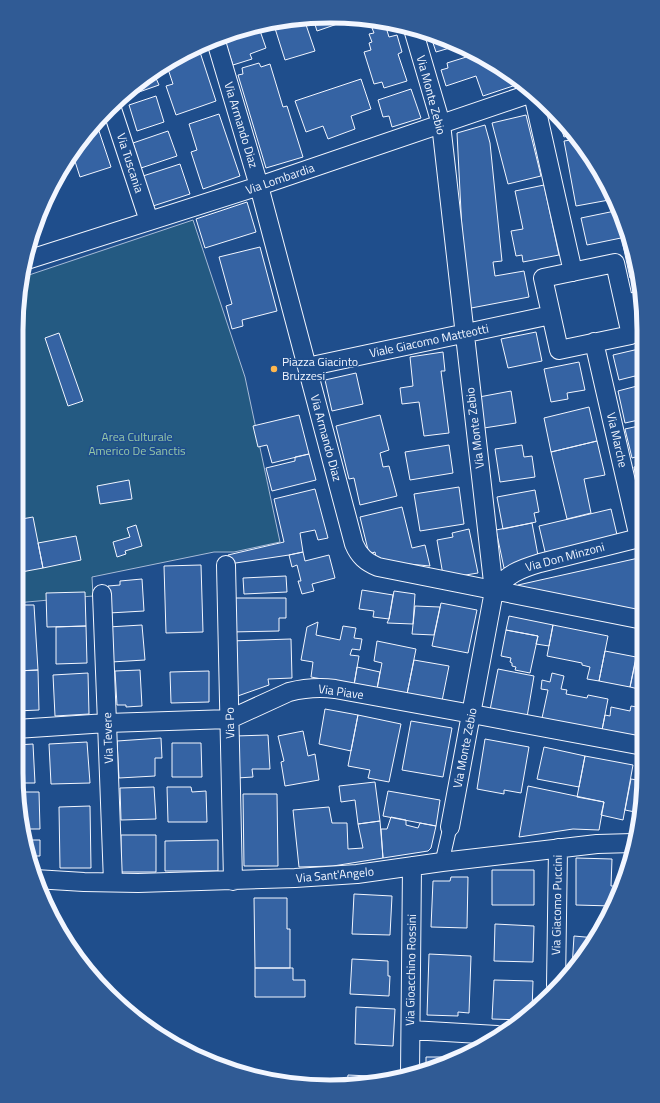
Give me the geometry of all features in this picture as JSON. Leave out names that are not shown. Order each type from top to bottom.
[{"type":"street","name":"Via Monte Zebio","points":[[415,35],[441,124],[494,590],[450,827]]},
{"type":"street","name":"Via Armando Diaz","points":[[217,44],[260,186],[354,544],[358,553],[366,562],[378,567],[637,619]]},
{"type":"street","name":"Via Lombardia","points":[[31,259],[260,186],[527,95]]},
{"type":"street","points":[[534,101],[573,272]]},
{"type":"street","name":"Via Tuscania","points":[[113,113],[149,221]]},
{"type":"street","points":[[615,263],[624,304],[631,335],[558,350],[543,278],[615,263]]},
{"type":"street","points":[[624,304],[635,302]]},
{"type":"street","name":"Viale Giacomo Matteotti","points":[[307,367],[551,315]]},
{"type":"street","name":"Via Marche","points":[[594,342],[637,521]]},
{"type":"street","name":"Via Don Minzoni","points":[[494,590],[504,579],[524,568],[637,539]]},
{"type":"street","name":"Via Po","points":[[226,565],[233,881]]},
{"type":"street","name":"Via Tevere","points":[[102,594],[113,882]]},
{"type":"street","name":"Via Piave","points":[[23,728],[230,719],[289,692],[315,687],[335,689],[637,745]]},
{"type":"street","points":[[442,862],[450,827]]},
{"type":"street","name":"Via Sant'Angelo","points":[[42,879],[113,882],[178,882],[332,876],[558,848],[611,843],[629,843]]},
{"type":"street","name":"Via Giacomo Puccini","points":[[556,980],[558,848]]},
{"type":"street","name":"Via Gioacchino Rossini","points":[[410,1070],[412,866]]},
{"type":"street","points":[[411,1030],[491,1035]]},
{"type":"green space","name":"Area Culturale Americo De Sanctis","points":[[193,220],[245,377],[280,542],[234,552],[214,552],[92,577],[93,596],[23,602],[23,330],[28,275]]},
{"type":"building","points":[[339,23],[317,31],[315,24]]},
{"type":"building","points":[[306,24],[315,51],[285,60],[275,28]]},
{"type":"building","points":[[376,27],[386,28],[389,37],[397,35],[402,52],[398,54],[407,81],[384,88],[382,82],[374,84],[364,52],[371,50],[369,43],[372,42],[369,34],[374,33],[372,28]]},
{"type":"building","points":[[260,31],[266,48],[250,54],[252,59],[233,65],[225,41]]},
{"type":"building","points":[[432,40],[451,48],[436,52]]},
{"type":"building","points":[[200,52],[216,101],[176,115],[166,86],[173,84],[168,69]]},
{"type":"building","points":[[469,56],[484,64],[516,85],[483,96],[476,76],[446,86],[441,70],[448,68],[447,63]]},
{"type":"building","points":[[259,63],[261,67],[270,64],[283,107],[287,106],[303,157],[266,168],[238,75],[243,74],[242,68]]},
{"type":"building","points":[[156,77],[159,85],[134,94]]},
{"type":"building","points":[[361,79],[371,109],[351,116],[355,129],[328,139],[323,126],[306,132],[295,101]]},
{"type":"building","points":[[411,89],[421,118],[392,127],[389,116],[383,117],[378,100]]},
{"type":"building","points":[[156,96],[164,122],[137,131],[129,105]]},
{"type":"building","points":[[219,114],[240,176],[203,189],[191,152],[197,150],[189,124]]},
{"type":"building","points":[[526,115],[541,176],[508,184],[492,123]]},
{"type":"building","points":[[485,125],[490,143],[502,261],[493,262],[495,276],[524,271],[529,297],[466,309],[457,133]]},
{"type":"building","points":[[561,128],[568,136],[564,137]]},
{"type":"building","points":[[98,129],[111,167],[80,177],[74,160]]},
{"type":"building","points":[[168,131],[177,156],[141,168],[133,143]]},
{"type":"building","points":[[571,140],[574,143],[596,177],[608,200],[576,206],[564,141]]},
{"type":"building","points":[[180,164],[190,194],[153,206],[143,176]]},
{"type":"building","points":[[544,185],[559,255],[523,262],[522,255],[516,256],[511,231],[523,229],[515,191]]},
{"type":"building","points":[[247,202],[256,232],[205,248],[196,219]]},
{"type":"building","points":[[613,211],[621,238],[587,245],[581,218]]},
{"type":"building","points":[[622,240],[624,240],[627,251],[631,270],[632,277],[630,278]]},
{"type":"building","points":[[260,247],[277,311],[242,320],[243,326],[232,329],[226,306],[232,304],[219,257]]},
{"type":"building","points":[[536,332],[542,361],[508,368],[501,339]]},
{"type":"building","points":[[59,333],[83,401],[68,406],[45,338]]},
{"type":"building","points":[[637,349],[637,384],[635,376],[619,380],[613,355]]},
{"type":"building","points":[[443,352],[445,371],[441,371],[449,433],[424,436],[419,402],[402,404],[400,388],[413,386],[410,357]]},
{"type":"building","points":[[579,362],[585,390],[567,393],[568,399],[551,402],[544,369]]},
{"type":"building","points":[[356,373],[363,404],[332,411],[325,380]]},
{"type":"building","points":[[637,386],[637,420],[625,423],[618,391]]},
{"type":"building","points":[[511,391],[516,423],[484,428],[479,397]]},
{"type":"building","points":[[589,407],[597,441],[551,452],[544,418]]},
{"type":"building","points":[[299,415],[309,454],[272,463],[267,445],[258,447],[253,426]]},
{"type":"building","points":[[380,415],[389,450],[380,453],[383,467],[389,466],[397,496],[360,505],[354,478],[349,479],[336,426]]},
{"type":"building","points":[[637,426],[637,457],[632,458],[625,429]]},
{"type":"building","points":[[597,441],[605,475],[584,479],[591,513],[567,519],[551,452]]},
{"type":"building","points":[[449,445],[453,473],[410,480],[405,452]]},
{"type":"building","points":[[522,445],[524,457],[532,456],[535,477],[500,482],[495,449]]},
{"type":"building","points":[[309,454],[316,480],[272,491],[266,468],[295,461],[295,457]]},
{"type":"building","points":[[637,466],[637,482],[634,467]]},
{"type":"building","points":[[129,480],[132,499],[100,504],[97,486]]},
{"type":"building","points":[[459,487],[464,524],[420,531],[414,494]]},
{"type":"building","points":[[315,489],[328,538],[318,540],[315,530],[300,533],[303,552],[229,564],[228,555],[284,542],[274,499]]},
{"type":"building","points":[[535,490],[539,512],[534,513],[536,522],[503,529],[497,497]]},
{"type":"building","points":[[402,507],[412,548],[425,545],[430,566],[377,561],[375,552],[369,554],[360,517]]},
{"type":"building","points":[[611,509],[618,539],[546,556],[539,526]]},
{"type":"building","points":[[33,517],[43,568],[23,572],[23,519]]},
{"type":"building","points":[[532,523],[539,561],[504,568],[496,530]]},
{"type":"building","points":[[136,525],[142,546],[125,551],[126,554],[117,557],[113,542],[130,537],[127,528]]},
{"type":"building","points":[[469,529],[478,573],[453,577],[443,575],[437,540],[453,537],[452,533]]},
{"type":"building","points":[[76,536],[81,560],[43,568],[38,543]]},
{"type":"building","points":[[303,552],[305,561],[329,555],[335,578],[312,584],[314,591],[302,594],[298,581],[301,581],[297,565],[292,567],[289,555]]},
{"type":"building","points":[[637,558],[637,611],[517,590],[518,585]]},
{"type":"building","points":[[201,565],[203,632],[166,633],[164,566]]},
{"type":"building","points":[[286,576],[287,592],[244,594],[243,578]]},
{"type":"building","points":[[142,579],[144,611],[109,613],[108,586],[120,585],[120,581]]},
{"type":"building","points":[[362,590],[393,595],[389,619],[373,617],[374,611],[359,609]]},
{"type":"building","points":[[394,591],[415,594],[413,624],[387,623]]},
{"type":"building","points":[[85,592],[86,626],[47,627],[46,593]]},
{"type":"building","points":[[231,598],[286,598],[286,618],[279,618],[279,631],[231,632]]},
{"type":"building","points":[[441,603],[477,610],[468,653],[432,646]]},
{"type":"building","points":[[23,605],[34,605],[38,670],[23,671]]},
{"type":"building","points":[[415,606],[440,607],[434,635],[412,634]]},
{"type":"building","points":[[509,616],[553,625],[549,646],[536,644],[538,636],[506,630]]},
{"type":"building","points":[[318,622],[316,635],[340,640],[343,626],[356,628],[354,638],[362,639],[360,650],[352,649],[350,655],[359,656],[354,685],[311,677],[313,662],[301,660],[307,627]]},
{"type":"building","points":[[142,625],[145,660],[111,662],[108,627]]},
{"type":"building","points":[[553,625],[608,636],[599,681],[587,679],[590,667],[582,665],[582,663],[547,656]]},
{"type":"building","points":[[86,626],[87,663],[56,664],[56,627]]},
{"type":"building","points":[[506,630],[538,636],[530,673],[515,670],[516,667],[512,666],[512,663],[510,662],[511,658],[501,656]]},
{"type":"building","points":[[291,639],[292,678],[268,679],[269,685],[232,698],[230,641]]},
{"type":"building","points":[[377,641],[416,649],[407,694],[377,689],[382,663],[374,661]]},
{"type":"building","points":[[605,651],[636,657],[630,687],[599,681]]},
{"type":"building","points":[[637,655],[637,689],[630,687]]},
{"type":"building","points":[[414,660],[449,666],[442,701],[407,694]]},
{"type":"building","points":[[357,667],[380,672],[377,689],[354,685]]},
{"type":"building","points":[[498,669],[534,676],[527,717],[490,710]]},
{"type":"building","points":[[38,670],[39,710],[23,711],[23,671]]},
{"type":"building","points":[[140,670],[142,706],[126,707],[126,705],[117,705],[115,671]]},
{"type":"building","points":[[209,671],[209,702],[171,703],[170,672]]},
{"type":"building","points":[[88,673],[89,714],[55,716],[53,675]]},
{"type":"building","points":[[552,673],[564,676],[561,689],[567,690],[566,694],[587,698],[588,695],[608,699],[602,730],[542,718],[548,690],[541,689],[542,680],[550,682]]},
{"type":"building","points":[[631,706],[637,707],[637,736],[602,730],[605,715],[610,716],[611,707],[630,711]]},
{"type":"building","points":[[325,709],[358,715],[351,751],[319,744]]},
{"type":"building","points":[[358,715],[401,724],[389,782],[368,778],[370,770],[348,766]]},
{"type":"building","points":[[411,721],[452,728],[443,777],[402,770]]},
{"type":"building","points":[[303,731],[308,756],[315,754],[319,780],[285,786],[281,762],[284,761],[278,736]]},
{"type":"building","points":[[268,735],[270,769],[252,769],[253,777],[237,778],[235,736]]},
{"type":"building","points":[[161,738],[162,758],[155,758],[155,776],[119,778],[117,741]]},
{"type":"building","points":[[485,739],[529,747],[521,793],[504,790],[504,794],[477,789]]},
{"type":"building","points":[[87,742],[90,783],[51,784],[49,744]]},
{"type":"building","points":[[172,743],[201,743],[202,777],[172,777]]},
{"type":"building","points":[[33,744],[35,783],[24,783],[23,745]]},
{"type":"building","points":[[544,747],[585,756],[579,787],[537,779]]},
{"type":"building","points":[[585,756],[633,765],[623,820],[601,815],[604,802],[577,797]]},
{"type":"building","points":[[631,779],[637,780],[634,812],[625,810]]},
{"type":"building","points":[[375,782],[380,821],[358,824],[355,800],[341,802],[339,786]]},
{"type":"building","points":[[528,786],[604,802],[599,830],[573,829],[519,837]]},
{"type":"building","points":[[154,787],[156,819],[121,820],[120,788]]},
{"type":"building","points":[[167,787],[191,787],[192,792],[206,791],[207,822],[168,822]]},
{"type":"building","points":[[388,791],[440,800],[436,826],[383,816]]},
{"type":"building","points":[[24,792],[39,792],[40,829],[28,829]]},
{"type":"building","points":[[243,794],[277,794],[278,866],[244,866]]},
{"type":"building","points":[[90,806],[91,868],[60,868],[59,807]]},
{"type":"building","points":[[329,807],[332,823],[347,823],[348,849],[363,848],[358,824],[380,821],[383,858],[333,866],[299,867],[293,810]]},
{"type":"building","points":[[391,817],[406,820],[406,825],[418,828],[420,823],[436,826],[431,848],[428,851],[383,858],[381,829],[387,829]]},
{"type":"building","points":[[121,835],[156,835],[156,872],[121,872]]},
{"type":"building","points":[[30,840],[40,840],[40,856],[34,856]]},
{"type":"building","points":[[218,840],[218,871],[165,871],[165,841]]},
{"type":"building","points":[[576,858],[612,859],[611,886],[616,886],[606,906],[576,905]]},
{"type":"building","points":[[492,870],[534,870],[534,905],[492,905]]},
{"type":"building","points":[[451,877],[468,877],[467,928],[431,927],[433,881],[450,881]]},
{"type":"building","points":[[354,894],[392,896],[390,935],[352,934]]},
{"type":"building","points":[[254,898],[287,898],[287,929],[290,929],[290,968],[255,968]]},
{"type":"building","points":[[495,924],[534,926],[533,962],[494,961]]},
{"type":"building","points":[[574,936],[589,937],[585,944],[572,962]]},
{"type":"building","points":[[429,954],[471,956],[469,1013],[458,1012],[458,1016],[427,1015]]},
{"type":"building","points":[[352,959],[388,961],[388,976],[390,976],[389,996],[350,994]]},
{"type":"building","points":[[255,968],[293,968],[293,980],[305,980],[305,997],[255,997]]},
{"type":"building","points":[[494,980],[533,981],[532,1004],[513,1020],[492,1019]]},
{"type":"building","points":[[356,1007],[395,1009],[393,1046],[355,1044]]},
{"type":"building","points":[[426,1057],[447,1057],[429,1064],[426,1065]]},
{"type":"building","points":[[348,1075],[375,1076],[370,1077],[348,1079]]},
{"type":"place","name":"Piazza Giacinto Bruzzesi","points":[[274,369]]}]
